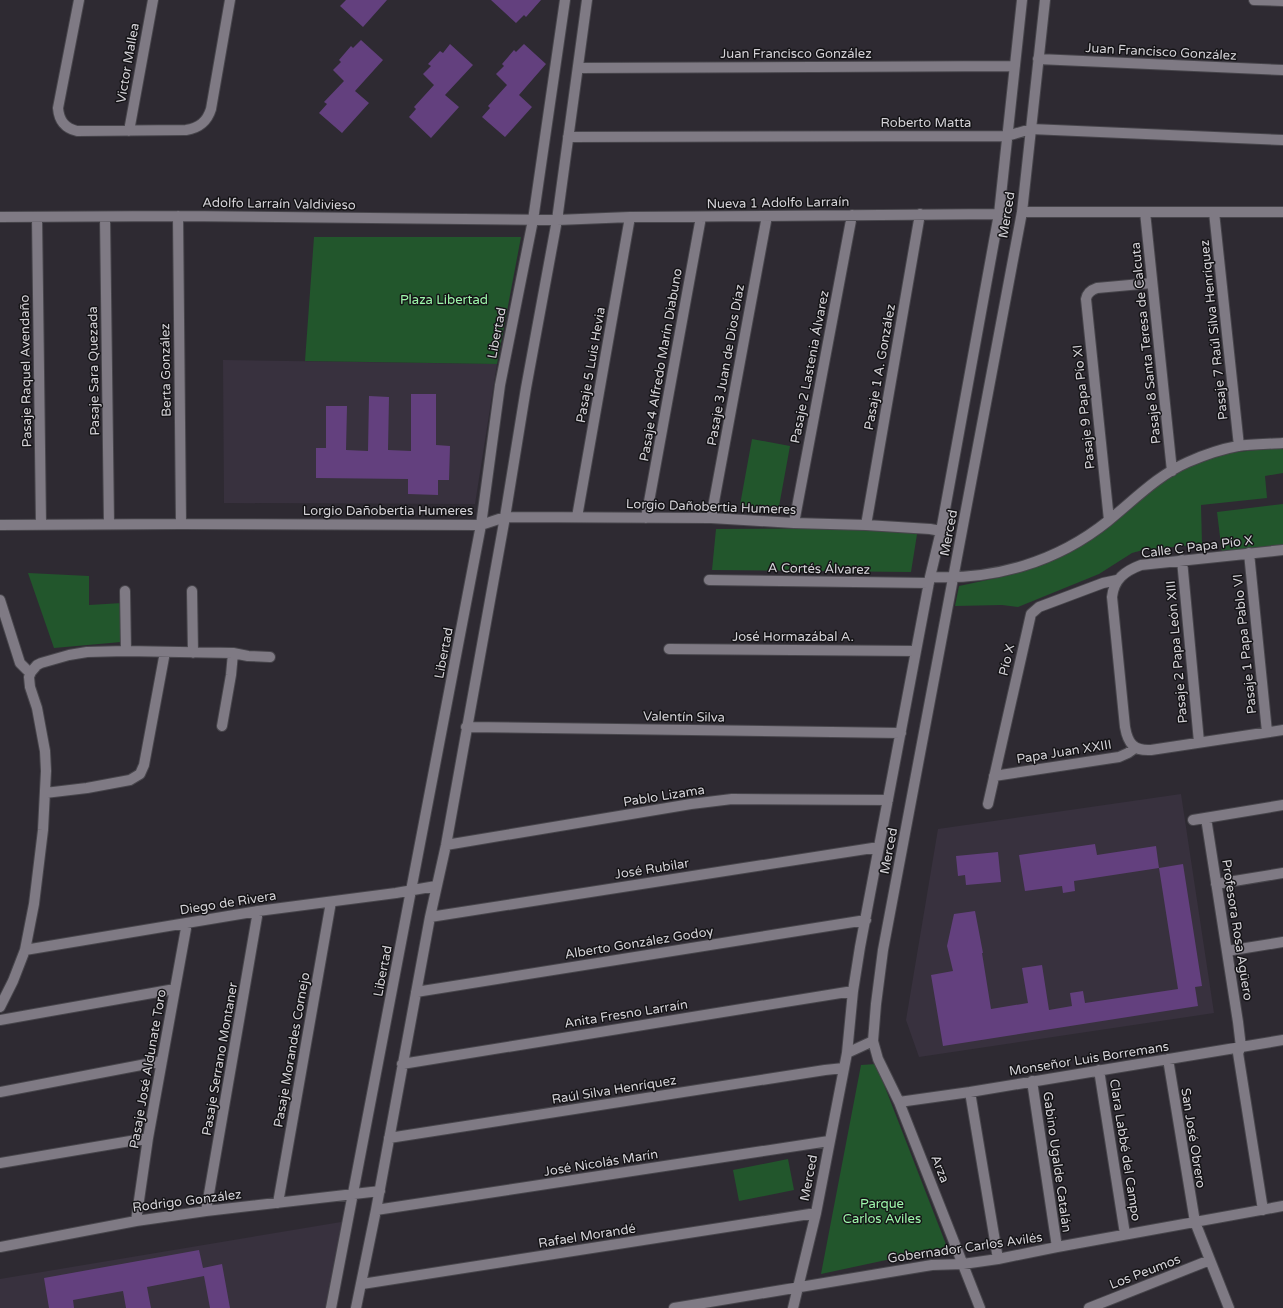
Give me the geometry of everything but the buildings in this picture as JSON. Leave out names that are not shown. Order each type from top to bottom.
[{"type":"street","points":[[79,0],[58,108],[60,119],[67,127],[77,131],[192,129],[198,127],[206,119],[210,110],[230,0]]},
{"type":"street","name":"Victor Mallea","points":[[129,130],[153,0]]},
{"type":"street","name":"Libertad","points":[[331,1308],[481,525],[500,385],[532,220],[565,0]]},
{"type":"street","points":[[356,1308],[380,1191],[402,1064],[436,886],[446,845],[466,727],[505,517],[526,388],[557,220],[587,0]]},
{"type":"street","name":"Merced","points":[[793,1308],[816,1213],[847,1053],[853,991],[860,947],[916,651],[941,531],[999,214],[1022,0]]},
{"type":"street","name":"Merced","points":[[873,1041],[883,950],[1022,212],[1045,0]]},
{"type":"street","points":[[1254,0],[1283,1]]},
{"type":"street","name":"Juan Francisco González","points":[[1038,59],[1283,70]]},
{"type":"street","name":"Juan Francisco González","points":[[578,68],[1015,66]]},
{"type":"street","name":"Roberto Matta","points":[[568,137],[1007,136],[1031,129],[1283,140]]},
{"type":"street","points":[[1022,212],[1283,212]]},
{"type":"street","name":"Pasaje 8 Santa Teresa de Calcuta","points":[[1145,212],[1172,471]]},
{"type":"street","name":"Pasaje 7 Raúl Silva Henríquez","points":[[1214,212],[1239,446]]},
{"type":"street","name":"Pasaje 1 A. González","points":[[866,525],[920,214]]},
{"type":"street","name":"Nueva 1 Adolfo Larraín","points":[[557,220],[630,217],[999,214]]},
{"type":"street","name":"Pasaje 2 Lastenia Álvarez","points":[[794,523],[852,215]]},
{"type":"street","name":"Pasaje Sara Quezada","points":[[105,216],[109,524]]},
{"type":"street","name":"Adolfo Larraín Valdivieso","points":[[0,217],[178,216],[557,220]]},
{"type":"street","name":"Berta González","points":[[178,216],[180,524]]},
{"type":"street","name":"Pasaje 3 Juan de Dios Díaz","points":[[711,518],[767,216]]},
{"type":"street","name":"Pasaje Raquel Avendaño","points":[[37,217],[41,525]]},
{"type":"street","name":"Pasaje 5 Luis Hevia","points":[[577,517],[630,217]]},
{"type":"street","name":"Pasaje 4 Alfredo Marín Diabuno","points":[[646,518],[702,217]]},
{"type":"street","name":"Pasaje 9 Papa Pío XI","points":[[1109,520],[1086,299],[1089,292],[1097,288],[1152,282]]},
{"type":"street","name":"A Cortés Álvarez","points":[[709,580],[930,580],[994,573],[1032,564],[1066,548],[1109,520],[1149,487],[1187,462],[1218,451],[1239,446],[1283,443]]},
{"type":"street","name":"Lorgio Dañobertia Humeres","points":[[0,525],[481,525],[505,517],[577,517],[711,518],[794,523],[866,525],[941,531]]},
{"type":"street","name":"Calle C Papa Pío X","points":[[1117,580],[1127,571],[1141,565],[1283,550]]},
{"type":"street","name":"Pasaje 1 Papa Pablo VI","points":[[1249,553],[1267,732]]},
{"type":"street","name":"Pasaje 2 Papa León XIII","points":[[1182,560],[1199,742]]},
{"type":"street","points":[[1117,580],[1112,597],[1125,727],[1128,738],[1135,748],[1151,750],[1283,730]]},
{"type":"street","name":"Pío X","points":[[988,804],[1031,614],[1039,607],[1103,583],[1117,580]]},
{"type":"street","points":[[125,591],[126,651]]},
{"type":"street","points":[[192,591],[193,653]]},
{"type":"street","points":[[0,600],[20,663],[31,672]]},
{"type":"street","name":"José Hormazábal A.","points":[[669,649],[916,651]]},
{"type":"street","points":[[0,1007],[13,981],[25,950],[34,904],[39,866],[45,793],[45,750],[42,730],[29,682],[31,672],[41,663],[69,655],[87,652],[126,651],[233,653],[248,656],[270,657]]},
{"type":"street","points":[[45,793],[87,788],[130,780],[140,774],[144,765],[165,652]]},
{"type":"street","points":[[222,726],[232,668],[233,653]]},
{"type":"street","name":"Valentín Silva","points":[[466,727],[901,732]]},
{"type":"street","name":"Papa Juan XXIII","points":[[994,776],[1119,757],[1135,748]]},
{"type":"street","name":"Pablo Lizama","points":[[446,845],[683,805],[732,799],[888,800]]},
{"type":"street","points":[[1193,820],[1283,805]]},
{"type":"street","name":"Profesora Rosa Agüero","points":[[1206,818],[1238,1022],[1240,1047],[1238,1053],[1263,1210]]},
{"type":"street","name":"José Rubilar","points":[[430,917],[879,847]]},
{"type":"street","points":[[1216,884],[1283,873]]},
{"type":"street","name":"Diego de Rivera","points":[[25,950],[258,911],[331,902],[436,886]]},
{"type":"street","name":"Pasaje Morandes Cornejo","points":[[278,1204],[331,902]]},
{"type":"street","name":"Pasaje Serrano Montaner","points":[[206,1211],[258,911]]},
{"type":"street","name":"Alberto González Godoy","points":[[416,992],[866,920]]},
{"type":"street","name":"Pasaje José Aldunate Toro","points":[[136,1221],[148,1138],[187,923]]},
{"type":"street","points":[[1227,951],[1283,942]]},
{"type":"street","points":[[0,1020],[175,989]]},
{"type":"street","name":"Anita Fresno Larraín","points":[[402,1064],[853,991]]},
{"type":"street","name":"Monseñor Luis Borremans","points":[[899,1102],[970,1092],[1283,1040]]},
{"type":"street","points":[[847,1053],[873,1041]]},
{"type":"street","name":"Arza","points":[[873,1041],[878,1059],[899,1102],[980,1308]]},
{"type":"street","name":"San José Obrero","points":[[1168,1059],[1195,1222],[1229,1308]]},
{"type":"street","points":[[0,1092],[162,1061]]},
{"type":"street","name":"Raúl Silva Henríquez","points":[[389,1138],[844,1068]]},
{"type":"street","name":"Clara Labbé del Campo","points":[[1099,1070],[1126,1234]]},
{"type":"street","name":"Gabino Ugalde Catalán","points":[[1032,1081],[1057,1247]]},
{"type":"street","points":[[970,1092],[998,1259]]},
{"type":"street","points":[[0,1163],[148,1138]]},
{"type":"street","name":"José Nicolás Marín","points":[[376,1210],[829,1141]]},
{"type":"street","name":"Rodrigo González","points":[[0,1247],[136,1221],[206,1211],[278,1204],[380,1191]]},
{"type":"street","name":"Gobernador Carlos Avilés","points":[[674,1308],[932,1265],[963,1264],[998,1259],[1283,1206]]},
{"type":"street","name":"Rafael Morandé","points":[[362,1284],[816,1213]]},
{"type":"street","name":"Los Peumos","points":[[1089,1308],[1210,1260]]},
{"type":"shaded area","points":[[223,360],[497,364],[475,504],[224,503]]},
{"type":"shaded area","points":[[1181,794],[1214,1013],[919,1057],[906,1020],[938,829]]},
{"type":"shaded area","points":[[347,1221],[333,1308],[0,1308],[0,1279]]},
{"type":"green space","name":"Plaza Libertad","points":[[314,237],[521,237],[497,364],[305,361]]},
{"type":"green space","points":[[752,439],[790,446],[778,512],[740,505]]},
{"type":"green space","points":[[1283,447],[1283,473],[1265,476],[1267,498],[1201,505],[1202,544],[1143,550],[1132,553],[1099,574],[1018,607],[1002,605],[955,606],[959,586],[1006,576],[1044,563],[1165,480],[1189,467],[1210,458],[1229,453]]},
{"type":"green space","points":[[1283,504],[1283,546],[1222,553],[1217,512]]},
{"type":"green space","points":[[918,528],[911,572],[712,570],[716,529]]},
{"type":"green space","points":[[28,573],[89,576],[89,605],[122,603],[121,642],[54,648]]},
{"type":"green space","name":"Parque Carlos Aviles","points":[[876,1064],[947,1247],[821,1274],[861,1065]]},
{"type":"green space","points":[[788,1159],[794,1190],[739,1201],[733,1170]]}]
